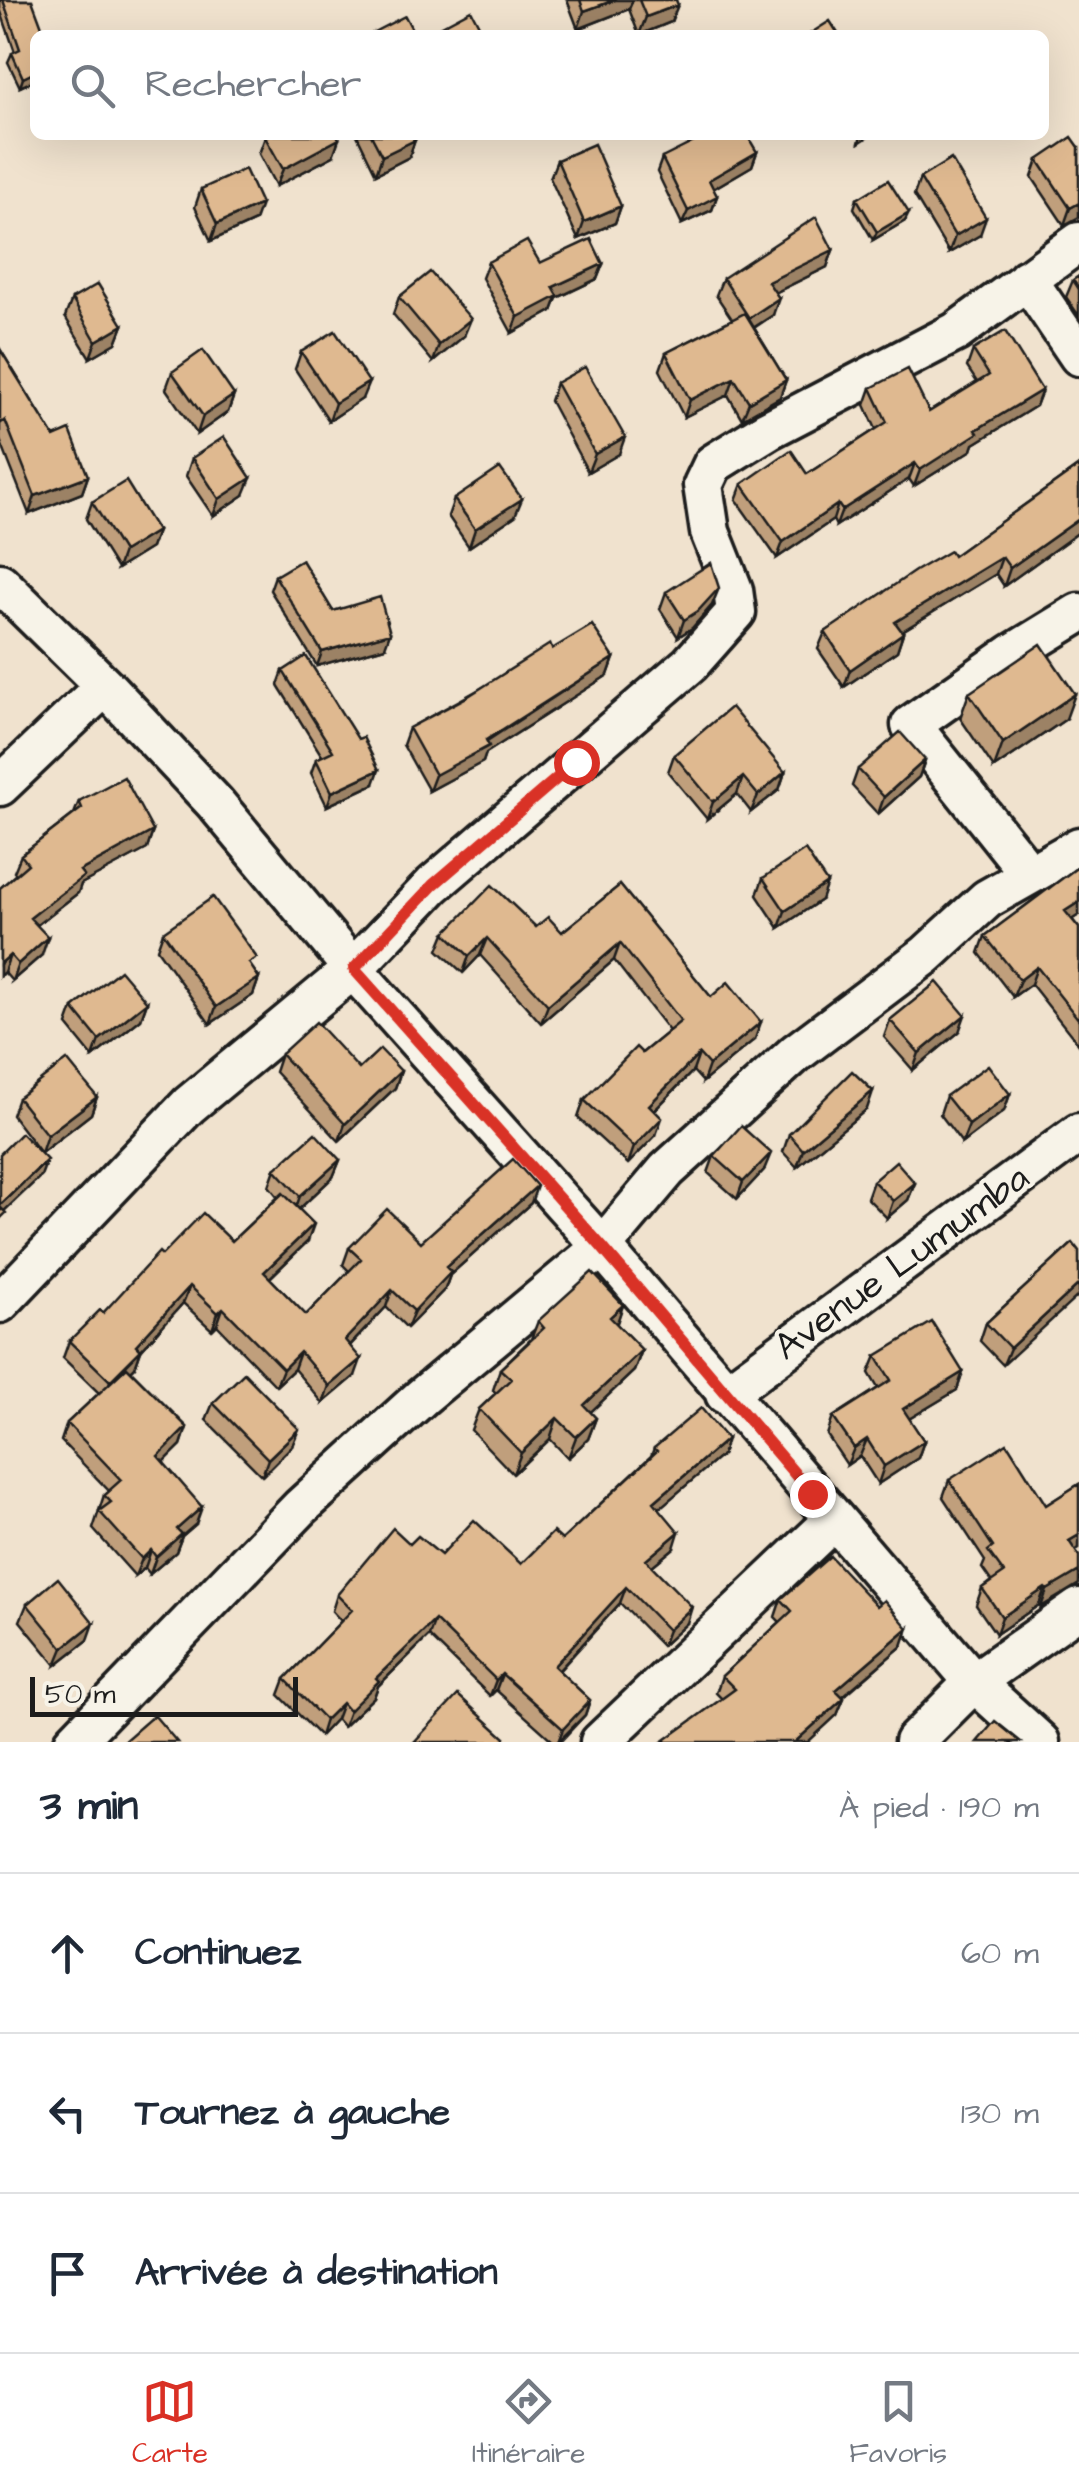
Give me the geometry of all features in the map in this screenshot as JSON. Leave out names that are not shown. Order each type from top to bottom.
[{"type":"street","points":[[0,1302],[189,1105],[354,969],[433,885],[690,664],[736,612],[734,590],[710,532],[703,485],[713,464],[768,430],[956,332],[1079,242]]},
{"type":"street","points":[[1027,279],[1079,356]]},
{"type":"street","points":[[0,584],[105,686],[215,803],[354,969],[602,1247],[974,1682],[1040,1742]]},
{"type":"street","points":[[1029,873],[911,725],[1012,654],[1079,613]]},
{"type":"street","points":[[0,786],[105,686]]},
{"type":"street","points":[[74,1742],[301,1507],[422,1397],[602,1247],[667,1170],[796,1053],[926,954],[987,899],[1079,847]]},
{"type":"street","name":"Avenue Lumumba","points":[[724,1394],[1079,1132]]},
{"type":"street","points":[[600,1742],[834,1520]]},
{"type":"street","points":[[914,1742],[974,1682],[1079,1608]]},
{"type":"building","points":[[3,0],[32,0],[43,30],[30,30],[30,74],[23,78],[12,53],[20,49]]},
{"type":"building","points":[[580,0],[615,0],[584,11]]},
{"type":"building","points":[[639,0],[676,0],[678,5],[646,17]]},
{"type":"building","points":[[471,10],[481,30],[433,30]]},
{"type":"building","points":[[405,16],[412,30],[378,30]]},
{"type":"building","points":[[830,21],[836,30],[816,30]]},
{"type":"building","points":[[1072,137],[1079,147],[1079,203],[1070,208],[1038,160]]},
{"type":"building","points":[[267,140],[337,140],[283,169]]},
{"type":"building","points":[[374,140],[415,140],[382,156]]},
{"type":"building","points":[[698,140],[750,140],[757,152],[709,180],[717,196],[688,211],[662,158]]},
{"type":"building","points":[[594,144],[621,206],[584,222],[557,160]]},
{"type":"building","points":[[951,159],[986,218],[955,236],[920,178]]},
{"type":"building","points":[[245,169],[261,204],[217,224],[201,189]]},
{"type":"building","points":[[888,180],[909,213],[877,232],[857,199]]},
{"type":"building","points":[[816,217],[833,250],[768,282],[779,298],[749,318],[723,278]]},
{"type":"building","points":[[591,239],[603,264],[553,287],[558,296],[518,317],[488,262],[527,241],[540,263]]},
{"type":"building","points":[[430,272],[471,319],[439,345],[399,297]]},
{"type":"building","points":[[98,284],[123,325],[96,341],[72,299]]},
{"type":"building","points":[[745,313],[786,380],[749,402],[734,378],[690,400],[666,353]]},
{"type":"building","points":[[335,331],[369,382],[335,403],[301,352]]},
{"type":"building","points":[[1005,331],[1042,390],[920,470],[915,463],[842,510],[838,504],[783,542],[742,484],[791,450],[807,474],[887,422],[871,388],[908,369],[929,412],[989,375],[973,350]]},
{"type":"building","points":[[0,349],[54,437],[70,430],[88,476],[35,496],[5,420],[0,424]]},
{"type":"building","points":[[203,350],[234,395],[203,416],[172,372]]},
{"type":"building","points":[[585,367],[625,437],[595,454],[556,383]]},
{"type":"building","points":[[224,437],[251,478],[219,499],[192,458]]},
{"type":"building","points":[[1079,466],[1079,519],[1010,568],[1002,557],[895,622],[903,633],[850,670],[825,632],[915,571],[950,551],[953,556]]},
{"type":"building","points":[[500,468],[522,499],[475,529],[454,499]]},
{"type":"building","points":[[126,481],[157,531],[123,552],[92,502]]},
{"type":"building","points":[[302,560],[333,611],[380,597],[390,633],[322,652],[275,576]]},
{"type":"building","points":[[711,563],[719,588],[684,620],[666,592]]},
{"type":"building","points":[[592,625],[614,658],[486,740],[489,746],[435,775],[409,728],[467,697],[550,644],[552,649]]},
{"type":"building","points":[[1041,644],[1075,694],[1003,743],[969,693]]},
{"type":"building","points":[[306,656],[358,739],[363,737],[379,770],[332,792],[316,759],[333,751],[283,671]]},
{"type":"building","points":[[731,707],[785,772],[758,795],[743,777],[713,802],[674,755]]},
{"type":"building","points":[[900,732],[925,760],[884,797],[858,769]]},
{"type":"building","points":[[124,777],[153,831],[80,871],[84,876],[30,918],[48,937],[18,964],[10,955],[0,964],[0,888],[28,864],[21,855],[82,808],[79,801]]},
{"type":"building","points":[[805,850],[827,883],[785,911],[763,878]]},
{"type":"building","points":[[1079,866],[1079,902],[1065,911],[1079,928],[1079,1020],[1037,967],[1020,980],[985,936]]},
{"type":"building","points":[[492,885],[536,927],[548,917],[562,932],[620,885],[711,997],[728,982],[761,1022],[709,1065],[699,1054],[649,1105],[662,1118],[634,1147],[584,1100],[636,1047],[642,1053],[681,1021],[620,943],[548,1005],[487,938],[469,956],[445,933]]},
{"type":"building","points":[[213,897],[257,958],[249,963],[259,978],[216,1007],[163,932]]},
{"type":"building","points":[[120,970],[147,1002],[99,1040],[73,1008]]},
{"type":"building","points":[[937,982],[965,1015],[919,1053],[890,1020]]},
{"type":"building","points":[[316,1022],[359,1069],[380,1049],[401,1071],[345,1124],[281,1054]]},
{"type":"building","points":[[67,1060],[97,1097],[47,1135],[18,1098]]},
{"type":"building","points":[[988,1065],[1010,1094],[969,1125],[946,1096]]},
{"type":"building","points":[[852,1071],[873,1091],[803,1150],[789,1134]]},
{"type":"building","points":[[741,1126],[771,1153],[743,1182],[714,1156]]},
{"type":"building","points":[[21,1133],[47,1160],[0,1205],[0,1154]]},
{"type":"building","points":[[315,1133],[340,1160],[300,1196],[275,1169]]},
{"type":"building","points":[[513,1159],[537,1186],[446,1267],[451,1272],[414,1311],[392,1290],[345,1340],[361,1359],[329,1386],[300,1352],[283,1369],[223,1308],[218,1313],[190,1286],[136,1345],[141,1350],[110,1381],[69,1341],[100,1310],[103,1313],[159,1252],[162,1255],[203,1213],[232,1241],[283,1193],[314,1224],[264,1272],[306,1315],[361,1259],[349,1248],[387,1209],[421,1242]]},
{"type":"building","points":[[896,1161],[915,1183],[893,1201],[873,1181]]},
{"type":"building","points":[[1073,1243],[1079,1251],[1079,1284],[1010,1348],[986,1323]]},
{"type":"building","points":[[592,1272],[623,1305],[610,1317],[642,1350],[584,1405],[596,1418],[576,1437],[557,1418],[521,1453],[479,1409],[511,1379],[500,1369],[544,1328],[538,1321]]},
{"type":"building","points":[[932,1322],[963,1372],[903,1409],[924,1441],[884,1466],[867,1439],[854,1448],[833,1417],[891,1380],[876,1356]]},
{"type":"building","points":[[127,1367],[187,1427],[158,1456],[202,1507],[177,1529],[182,1534],[156,1557],[151,1550],[142,1559],[99,1511],[111,1502],[104,1495],[121,1480],[67,1423]]},
{"type":"building","points":[[244,1373],[299,1429],[268,1459],[213,1403]]},
{"type":"building","points":[[701,1408],[727,1439],[654,1502],[679,1532],[646,1560],[692,1607],[668,1630],[626,1587],[554,1666],[590,1700],[563,1729],[502,1674],[496,1680],[435,1620],[376,1678],[379,1681],[349,1711],[342,1703],[325,1720],[285,1679],[352,1610],[337,1595],[393,1528],[410,1544],[418,1536],[441,1555],[474,1520],[521,1564],[553,1532],[562,1540],[657,1451],[654,1448]]},
{"type":"building","points":[[1007,1443],[1046,1505],[1079,1484],[1079,1535],[1069,1541],[1079,1556],[1079,1571],[1002,1617],[982,1588],[1004,1573],[988,1551],[993,1547],[949,1480]]},
{"type":"building","points":[[830,1556],[877,1606],[884,1600],[908,1628],[836,1690],[844,1698],[795,1742],[662,1742],[735,1689],[722,1676],[792,1611],[781,1599]]},
{"type":"building","points":[[58,1578],[94,1623],[63,1648],[27,1604]]},
{"type":"building","points":[[458,1695],[505,1738],[502,1742],[414,1742]]},
{"type":"building","points":[[154,1715],[177,1742],[123,1742]]},
{"type":"building","points":[[995,1721],[1021,1742],[977,1742]]},
{"type":"route","points":[[576,762],[433,885],[354,969],[602,1247],[812,1494]]}]
